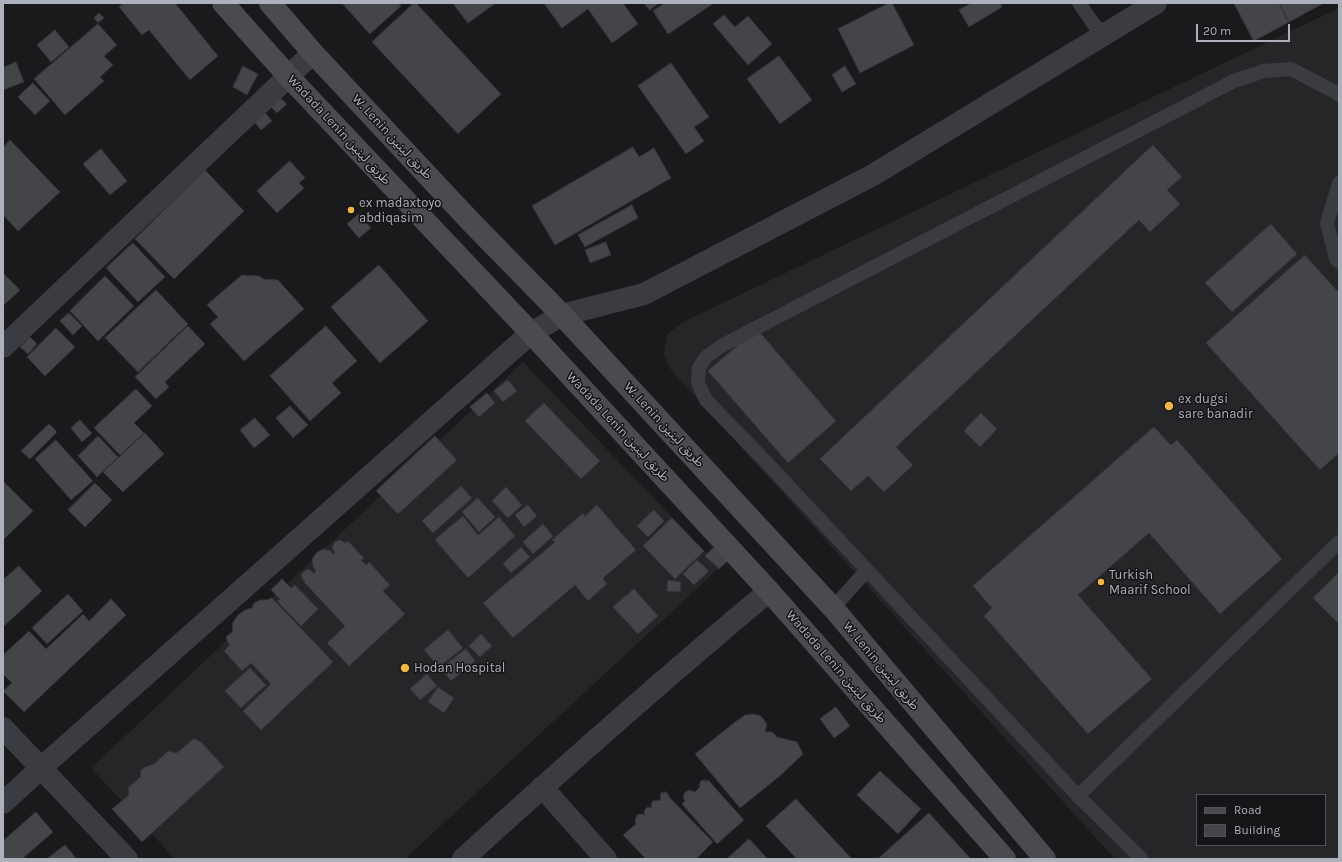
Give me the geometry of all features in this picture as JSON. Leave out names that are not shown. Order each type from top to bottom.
[{"type":"main road","name":"Wadada Lenin طريق لينين","points":[[223,3],[289,78],[531,333],[769,591],[1005,859]]},
{"type":"main road","name":"W. Lenin طريق لينين","points":[[270,3],[314,53],[472,223],[562,315],[833,608],[1045,859]]},
{"type":"street","points":[[3,803],[531,333],[562,315],[644,294],[874,176],[1156,3]]},
{"type":"street","points":[[3,347],[314,53]]},
{"type":"street","points":[[463,859],[542,787],[679,667],[769,591]]},
{"type":"street","points":[[3,728],[127,859]]},
{"type":"street","points":[[542,787],[606,859]]},
{"type":"lane","points":[[1079,3],[1102,36]]},
{"type":"lane","points":[[1142,859],[1078,796],[768,464],[706,400],[698,383],[699,368],[705,358],[721,346],[1234,81],[1264,71],[1291,69],[1337,92],[1339,95]]},
{"type":"lane","points":[[1339,183],[1327,223],[1336,259],[1339,262]]},
{"type":"lane","points":[[1078,796],[1339,542]]},
{"type":"lane","points":[[833,608],[867,570]]},
{"type":"shaded area","name":"Turkish Maarif School","points":[[1339,8],[1339,859],[1115,859],[671,370],[664,355],[667,335],[683,322]]},
{"type":"shaded area","name":"Hodan Hospital","points":[[523,362],[720,567],[405,859],[175,859],[91,768]]},
{"type":"building","points":[[124,3],[175,3],[218,56],[190,80],[149,30],[142,35],[119,7]]},
{"type":"building","points":[[342,3],[399,3],[401,6],[370,34]]},
{"type":"building","points":[[414,3],[416,3],[501,94],[458,134],[372,42]]},
{"type":"building","points":[[453,3],[496,3],[468,23]]},
{"type":"building","points":[[544,3],[623,3],[638,24],[612,43],[588,9],[562,28]]},
{"type":"building","points":[[644,3],[659,3],[650,10]]},
{"type":"building","points":[[665,3],[714,3],[668,34],[653,11]]},
{"type":"building","points":[[889,3],[892,3],[914,45],[860,73],[838,29]]},
{"type":"building","points":[[972,3],[1000,3],[1002,7],[969,27],[959,10]]},
{"type":"building","points":[[1234,3],[1279,3],[1289,22],[1254,41]]},
{"type":"building","points":[[1279,3],[1324,3],[1289,22]]},
{"type":"building","points":[[99,13],[104,18],[98,23],[94,18]]},
{"type":"building","points":[[724,15],[735,27],[748,16],[772,44],[748,65],[713,24]]},
{"type":"building","points":[[98,24],[117,45],[104,56],[113,65],[100,77],[104,81],[65,115],[34,79]]},
{"type":"building","points":[[55,30],[69,47],[51,62],[37,45]]},
{"type":"building","points":[[779,56],[812,100],[780,124],[747,79]]},
{"type":"building","points":[[16,62],[24,82],[3,90],[3,68]]},
{"type":"building","points":[[671,63],[709,117],[694,127],[704,141],[686,154],[638,86]]},
{"type":"building","points":[[243,66],[258,74],[247,95],[233,87]]},
{"type":"building","points":[[845,66],[856,84],[842,92],[832,75]]},
{"type":"building","points":[[33,83],[50,101],[35,115],[18,97]]},
{"type":"building","points":[[278,96],[287,104],[277,113],[269,105]]},
{"type":"building","points":[[264,111],[272,121],[261,130],[253,120]]},
{"type":"building","points":[[10,140],[60,192],[18,231],[3,215],[3,148]]},
{"type":"building","points":[[1153,145],[1182,177],[1167,190],[1180,204],[1150,232],[1139,220],[896,447],[913,465],[884,492],[868,476],[851,491],[820,459]]},
{"type":"building","points":[[633,147],[639,157],[654,148],[671,178],[555,245],[532,206]]},
{"type":"building","points":[[101,149],[127,181],[110,195],[83,164]]},
{"type":"building","points":[[290,161],[305,178],[299,183],[304,188],[277,213],[257,191]]},
{"type":"building","points":[[205,170],[244,211],[174,279],[135,239]]},
{"type":"building","points":[[632,205],[638,218],[585,247],[578,235]]},
{"type":"building","points":[[359,214],[371,228],[359,238],[347,224]]},
{"type":"building","points":[[1271,224],[1297,254],[1232,312],[1205,283]]},
{"type":"building","points":[[606,242],[611,255],[590,263],[585,250]]},
{"type":"building","points":[[133,243],[165,277],[138,302],[106,268]]},
{"type":"building","points":[[1305,255],[1339,293],[1339,453],[1320,470],[1206,343]]},
{"type":"building","points":[[379,265],[428,321],[380,363],[331,307]]},
{"type":"building","points":[[3,273],[20,290],[3,306]]},
{"type":"building","points":[[242,275],[259,276],[263,279],[278,280],[304,309],[244,361],[210,324],[218,317],[207,305]]},
{"type":"building","points":[[105,276],[134,306],[98,341],[70,311]]},
{"type":"building","points":[[156,290],[188,324],[138,372],[105,338]]},
{"type":"building","points":[[69,313],[82,326],[73,335],[60,321]]},
{"type":"building","points":[[188,326],[205,344],[165,382],[169,387],[156,399],[135,377]]},
{"type":"building","points":[[326,326],[357,361],[332,383],[341,393],[310,421],[270,376]]},
{"type":"building","points":[[56,328],[75,347],[45,376],[27,357]]},
{"type":"building","points":[[757,329],[836,421],[788,463],[708,371]]},
{"type":"building","points":[[30,337],[37,344],[28,354],[20,347]]},
{"type":"building","points":[[508,380],[517,391],[503,402],[494,391]]},
{"type":"building","points":[[136,389],[152,406],[134,423],[144,433],[120,455],[94,428]]},
{"type":"building","points":[[487,393],[495,403],[479,417],[470,407]]},
{"type":"building","points":[[544,403],[600,461],[581,479],[525,421]]},
{"type":"building","points":[[290,406],[308,425],[293,438],[276,418]]},
{"type":"building","points":[[981,413],[997,429],[980,447],[964,431]]},
{"type":"building","points":[[255,418],[270,435],[254,448],[240,430]]},
{"type":"building","points":[[80,420],[92,433],[82,442],[71,428]]},
{"type":"building","points":[[49,424],[57,432],[30,459],[21,451]]},
{"type":"building","points":[[1154,427],[1171,445],[1177,440],[1282,559],[1220,614],[1149,533],[1078,595],[1152,679],[1088,734],[984,616],[992,608],[973,586]]},
{"type":"building","points":[[145,433],[164,454],[123,492],[103,472]]},
{"type":"building","points":[[98,436],[118,457],[97,477],[78,456]]},
{"type":"building","points":[[435,436],[457,460],[398,514],[376,491]]},
{"type":"building","points":[[56,440],[93,481],[71,500],[35,459]]},
{"type":"building","points":[[3,481],[33,511],[3,540]]},
{"type":"building","points":[[95,483],[112,500],[85,527],[68,510]]},
{"type":"building","points":[[461,486],[472,498],[433,533],[422,521]]},
{"type":"building","points":[[506,487],[522,505],[508,518],[492,501]]},
{"type":"building","points":[[478,498],[495,517],[479,532],[462,512]]},
{"type":"building","points":[[528,505],[537,516],[524,527],[515,515]]},
{"type":"building","points":[[597,505],[636,550],[603,578],[607,584],[588,601],[575,585],[513,638],[483,603],[555,542],[552,540],[583,513],[585,516]]},
{"type":"building","points":[[654,510],[664,521],[648,537],[637,526]]},
{"type":"building","points":[[463,516],[478,535],[499,517],[515,536],[468,578],[435,540]]},
{"type":"building","points":[[672,518],[704,551],[675,579],[643,546]]},
{"type":"building","points":[[543,524],[553,536],[533,554],[523,542]]},
{"type":"building","points":[[340,540],[346,543],[348,541],[364,558],[361,560],[366,565],[369,562],[390,585],[383,591],[405,614],[349,666],[327,643],[345,626],[304,582],[305,581],[301,575],[308,569],[313,572],[313,574],[316,571],[313,567],[312,559],[316,553],[323,549],[331,551],[333,554],[335,553],[332,547],[335,542]]},
{"type":"building","points":[[718,543],[732,557],[719,569],[705,556]]},
{"type":"building","points":[[521,547],[530,557],[511,573],[503,564]]},
{"type":"building","points":[[697,560],[709,571],[694,585],[683,574]]},
{"type":"building","points":[[19,566],[42,591],[3,627],[3,580]]},
{"type":"building","points":[[1339,572],[1339,624],[1313,598]]},
{"type":"building","points":[[282,579],[291,588],[295,585],[318,609],[301,626],[277,601],[280,599],[271,590]]},
{"type":"building","points":[[668,580],[681,582],[680,592],[667,591]]},
{"type":"building","points":[[634,589],[658,616],[638,634],[613,607]]},
{"type":"building","points":[[68,594],[83,611],[47,644],[32,628]]},
{"type":"building","points":[[272,598],[333,662],[261,730],[243,711],[271,684],[251,663],[242,671],[224,651],[230,645],[226,637],[232,632],[233,622],[238,615],[245,610],[252,608],[254,603],[260,600]]},
{"type":"building","points":[[111,599],[126,615],[24,712],[3,691],[12,683],[3,674],[3,655],[29,631],[46,649],[83,614],[89,621]]},
{"type":"building","points":[[448,630],[463,648],[439,667],[424,650]]},
{"type":"building","points":[[481,634],[492,646],[480,657],[469,646]]},
{"type":"building","points":[[466,649],[475,661],[451,681],[441,668]]},
{"type":"building","points":[[250,668],[266,685],[241,708],[225,691]]},
{"type":"building","points":[[427,674],[437,686],[420,700],[410,689]]},
{"type":"building","points":[[438,687],[454,698],[444,713],[428,702]]},
{"type":"building","points":[[836,707],[850,726],[834,738],[820,719]]},
{"type":"building","points":[[754,714],[761,716],[767,724],[765,732],[772,732],[777,737],[797,742],[803,754],[781,775],[740,808],[695,754],[745,715]]},
{"type":"building","points":[[194,739],[201,742],[224,767],[142,842],[112,809],[129,795],[128,788],[140,777],[141,770],[154,764],[168,751],[176,753]]},
{"type":"building","points":[[880,771],[921,809],[898,834],[857,795]]},
{"type":"building","points":[[705,780],[706,782],[708,780],[744,820],[717,844],[682,804],[685,801],[683,797],[685,792],[690,790],[695,792],[700,787],[699,785],[701,781]]},
{"type":"building","points":[[666,792],[669,797],[713,842],[696,859],[646,859],[623,835],[636,824],[635,820],[637,815],[645,815],[644,812],[646,808],[652,808],[651,804],[653,801],[660,801],[661,793]]},
{"type":"building","points":[[796,799],[852,859],[797,859],[766,826]]},
{"type":"building","points":[[36,812],[53,832],[22,859],[3,859],[3,841]]},
{"type":"building","points":[[929,813],[971,859],[878,859]]},
{"type":"building","points":[[749,839],[768,859],[727,859]]},
{"type":"building","points":[[65,845],[77,859],[47,859]]},
{"type":"place","name":"ex madaxtoyo abdiqasim","points":[[351,210]]},
{"type":"place","name":"ex dugsi sare banadir","points":[[1169,406]]},
{"type":"place","name":"Turkish Maarif School","points":[[1101,582]]},
{"type":"place","name":"Hodan Hospital","points":[[405,668]]}]
